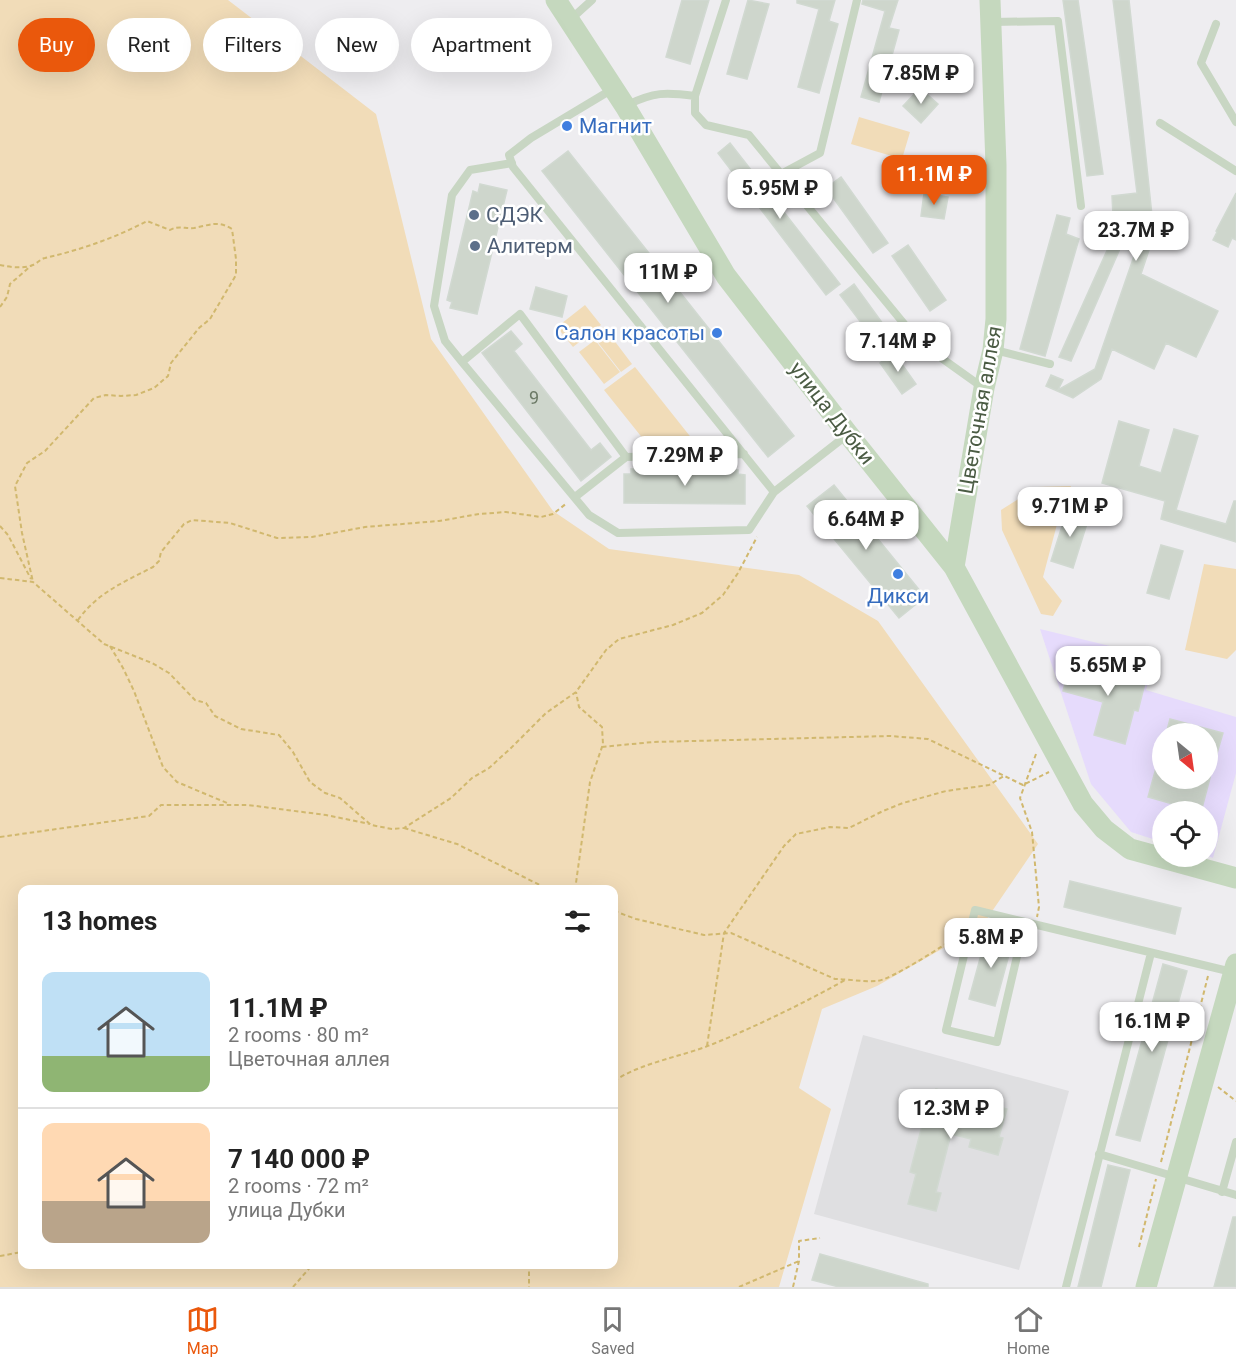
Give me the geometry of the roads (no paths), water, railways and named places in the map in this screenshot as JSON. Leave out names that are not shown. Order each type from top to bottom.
[{"type":"street","name":"улица Дубки","points":[[556,0],[620,97],[726,276],[954,567],[1083,804],[1104,829],[1130,849],[1236,878]]},
{"type":"street","name":"Цветочная аллея","points":[[954,567],[984,388],[993,350],[996,320],[996,207],[990,0]]},
{"type":"street","points":[[1146,1287],[1167,1175],[1235,970]]},
{"type":"lane","points":[[569,20],[592,0]]},
{"type":"lane","points":[[726,0],[695,96],[695,113],[706,125],[749,135],[919,342],[984,388]]},
{"type":"lane","points":[[781,174],[820,153],[857,0]]},
{"type":"lane","points":[[991,22],[1058,21],[1081,206]]},
{"type":"lane","points":[[1216,24],[1201,63],[1236,122]]},
{"type":"lane","points":[[695,96],[669,92],[620,97],[531,138],[509,155],[512,163],[774,492]]},
{"type":"lane","points":[[1160,123],[1236,171]]},
{"type":"lane","points":[[512,163],[470,170],[452,195],[434,306],[445,341],[589,515],[618,532],[748,530],[774,492],[848,434]]},
{"type":"lane","points":[[462,362],[520,314],[626,458]]},
{"type":"lane","points":[[993,350],[1050,364]]},
{"type":"lane","points":[[575,497],[626,458],[744,454]]},
{"type":"lane","points":[[1025,922],[997,1042],[946,1030],[975,910],[1035,924],[1210,967],[1235,970]]},
{"type":"lane","points":[[1066,1287],[1151,953]]},
{"type":"lane","points":[[1222,1192],[1236,1142]]},
{"type":"lane","points":[[1100,1154],[1236,1196]]},
{"type":"place","name":"Магнит","points":[[567,126]]},
{"type":"place","name":"СДЭК","points":[[474,215]]},
{"type":"place","name":"Алитерм","points":[[475,246]]},
{"type":"place","name":"Салон красоты","points":[[717,333]]},
{"type":"place","name":"Дикси","points":[[898,574]]}]
